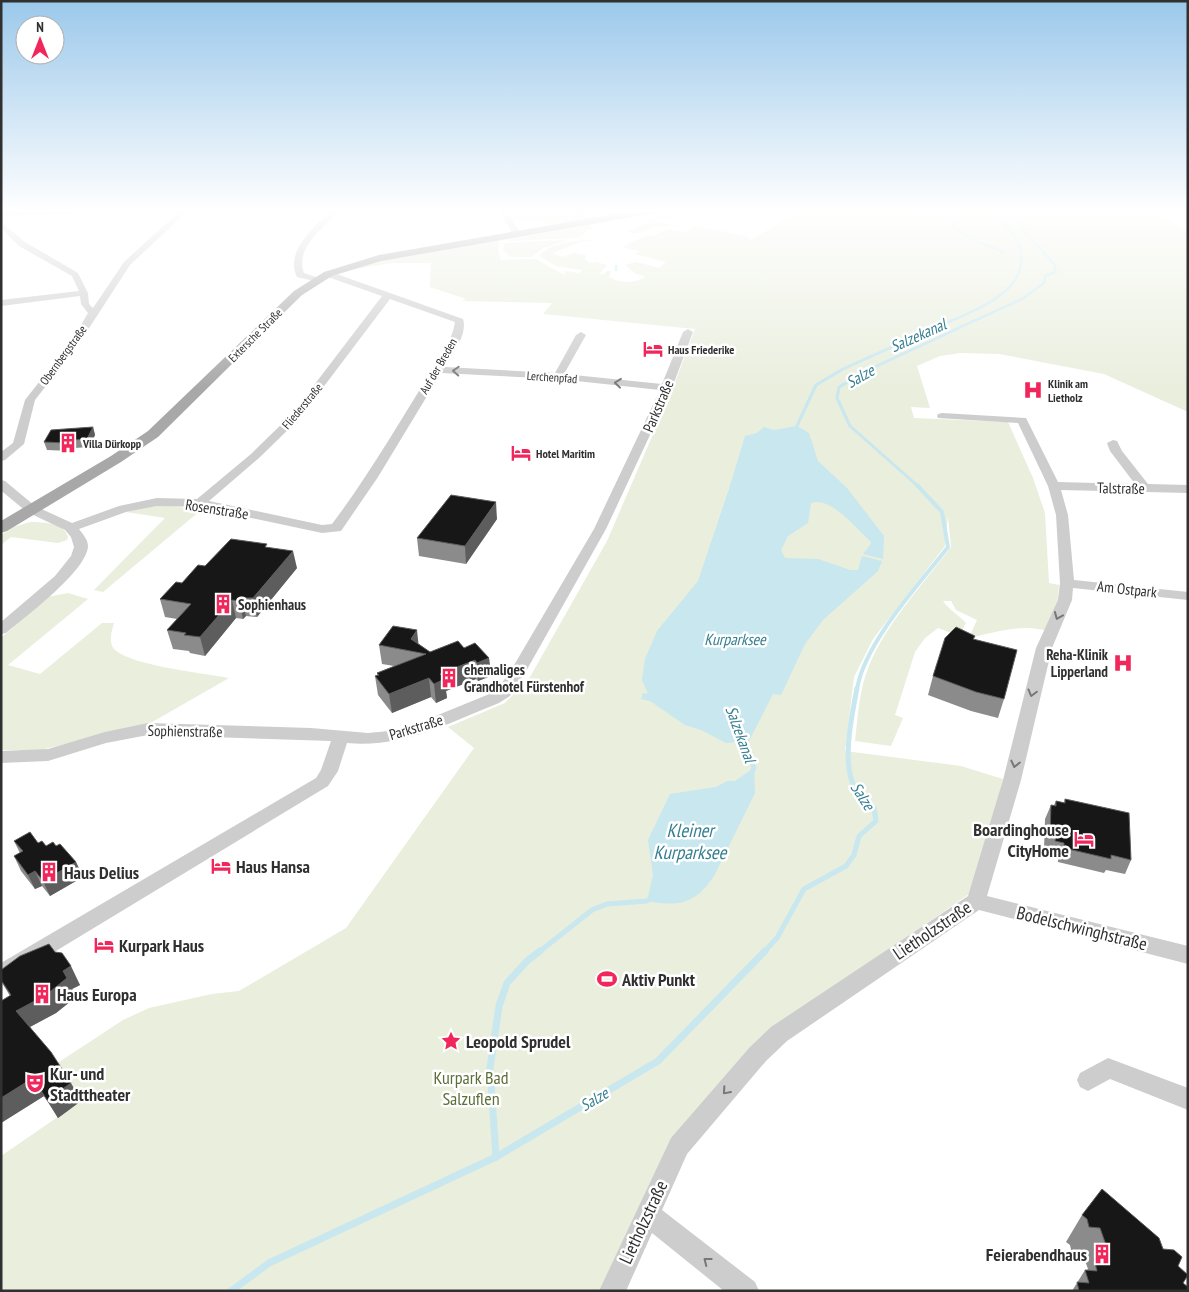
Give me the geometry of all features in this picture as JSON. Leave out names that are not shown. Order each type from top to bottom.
[{"type":"main road","name":"Extersche Straße","points":[[1,528],[116,459],[153,434],[298,293],[323,277],[344,269]]},
{"type":"street","name":"Obernbergstraße","points":[[1,458],[18,444],[30,400],[77,340],[93,313],[84,304],[84,293],[75,275],[65,269]]},
{"type":"street","points":[[93,313],[124,269]]},
{"type":"street","name":"Auf der Breden","points":[[298,269],[300,275],[323,277],[388,295],[460,321],[460,329],[437,370],[365,490],[336,528]]},
{"type":"street","points":[[1,303],[84,293]]},
{"type":"street","name":"Fliederstraße","points":[[200,503],[255,456],[296,416],[388,295]]},
{"type":"street","name":"Parkstraße","points":[[342,737],[389,737],[409,733],[479,705],[504,692],[517,673],[600,529],[667,388],[688,332]]},
{"type":"street","points":[[558,376],[581,335]]},
{"type":"street","name":"Lerchenpfad","points":[[437,370],[558,376],[667,388]]},
{"type":"street","name":"Lietholzstraße","points":[[612,1291],[679,1146],[758,1054],[779,1034],[976,901],[1012,780],[1044,648],[1065,600],[1066,583],[1062,515],[1054,486],[1022,420],[942,416]]},
{"type":"street","points":[[1113,443],[1116,451],[1144,488]]},
{"type":"street","points":[[1,484],[32,510],[62,522],[70,528],[79,538],[81,547],[73,565],[51,587],[1,630]]},
{"type":"street","name":"Talstraße","points":[[1054,486],[1188,489]]},
{"type":"street","name":"Rosenstraße","points":[[70,528],[114,512],[157,502],[200,503],[322,529],[336,528]]},
{"type":"street","name":"Am Ostpark","points":[[1066,583],[1188,596]]},
{"type":"street","name":"Sophienstraße","points":[[1,757],[48,756],[105,738],[148,729],[311,734],[342,737]]},
{"type":"street","points":[[1,974],[322,782],[329,771],[342,737]]},
{"type":"street","name":"Bodelschwinghstraße","points":[[976,901],[1188,955]]},
{"type":"street","points":[[1088,1080],[1108,1068],[1188,1099]]},
{"type":"street","points":[[647,1214],[746,1291]]},
{"type":"green space","name":"Kurpark Bad Salzuflen","points":[[431,269],[554,269],[564,275],[566,274],[563,271],[580,273],[582,270],[577,269],[603,269],[599,274],[611,271],[609,277],[622,282],[640,280],[645,276],[636,274],[630,269],[1188,269],[1188,412],[1104,374],[999,354],[961,353],[940,356],[917,366],[930,408],[911,407],[914,418],[1008,422],[1033,478],[1045,513],[1049,583],[1059,585],[1057,609],[1047,631],[1018,628],[969,638],[977,620],[956,610],[951,601],[943,601],[966,623],[959,636],[938,628],[925,638],[915,652],[895,715],[903,718],[891,746],[855,741],[861,694],[869,666],[895,620],[951,547],[948,516],[945,546],[873,639],[854,677],[845,751],[961,766],[1003,779],[975,890],[772,1029],[670,1143],[602,1291],[1,1291],[1,1156],[81,1101],[56,1064],[123,1020],[149,1008],[212,994],[239,991],[346,928],[474,748],[448,727],[505,703],[530,677],[607,541],[673,388],[695,329],[543,314],[552,303],[462,301],[466,299],[430,287]]},
{"type":"green space","points":[[162,505],[201,510],[103,592],[94,590],[165,518],[126,512]]},
{"type":"green space","points":[[30,522],[58,526],[66,532],[67,540],[58,543],[11,537],[1,545],[1,535],[14,527]]},
{"type":"green space","points":[[68,593],[88,599],[8,665],[40,674],[102,623],[114,623],[111,643],[114,649],[123,655],[151,664],[229,678],[147,725],[40,750],[1,750],[1,638],[47,597]]},
{"type":"water","name":"Kurparksee","points":[[797,426],[809,433],[818,461],[847,488],[884,536],[883,559],[863,554],[871,542],[843,515],[827,504],[811,503],[808,523],[788,536],[781,550],[785,558],[818,559],[850,570],[858,570],[862,556],[882,561],[878,571],[823,620],[805,644],[781,695],[773,694],[749,741],[726,743],[701,730],[685,725],[650,701],[641,699],[643,693],[648,694],[642,680],[645,659],[657,631],[698,581],[745,436],[757,433],[764,427],[774,430]]},
{"type":"water","name":"Kleiner Kurparksee","points":[[754,768],[755,793],[714,876],[707,885],[700,893],[685,901],[668,904],[647,901],[653,875],[648,840],[670,794],[716,787],[727,781],[735,781]]},
{"type":"building","points":[[93,427],[87,439],[73,440],[66,443],[44,442],[51,430]]},
{"type":"building","points":[[451,495],[496,502],[465,546],[417,538]]},
{"type":"building","points":[[231,539],[267,544],[265,547],[293,551],[253,598],[241,598],[239,601],[232,600],[200,637],[167,630],[191,604],[160,599],[176,582],[182,583],[198,565],[205,566]]},
{"type":"building","points":[[393,626],[417,630],[411,639],[430,652],[458,641],[464,648],[475,643],[489,658],[477,663],[475,660],[440,674],[445,679],[434,684],[429,678],[389,694],[375,676],[379,675],[377,673],[426,654],[379,645]]},
{"type":"building","points":[[956,627],[975,636],[973,639],[1017,650],[1004,699],[976,692],[933,676],[945,638]]},
{"type":"building","name":"Boardinghouse CityHome","points":[[1065,799],[1129,813],[1131,860],[1111,855],[1111,859],[1064,848],[1064,843],[1055,841],[1056,836],[1050,834],[1051,805],[1056,806],[1056,801],[1065,803]]},
{"type":"building","points":[[30,832],[38,843],[42,841],[46,846],[53,842],[56,846],[60,844],[76,862],[43,881],[35,871],[28,875],[14,856],[23,851],[14,841]]},
{"type":"building","points":[[49,944],[55,952],[62,953],[71,966],[63,971],[67,978],[46,995],[16,1011],[51,1052],[71,1083],[47,1100],[33,1078],[1,1098],[1,1001],[11,995],[1,980],[1,970],[20,956]]},
{"type":"building","points":[[1102,1189],[1159,1238],[1163,1249],[1174,1250],[1182,1257],[1178,1266],[1188,1275],[1183,1283],[1188,1287],[1188,1291],[1079,1291],[1077,1282],[1089,1283],[1085,1270],[1097,1271],[1094,1259],[1098,1259],[1106,1245],[1100,1228],[1089,1227],[1087,1219],[1082,1215]]},
{"type":"waterway","name":"Salzekanal","points":[[929,330],[989,303],[1014,282],[1020,269]]},
{"type":"waterway","name":"Salze","points":[[954,330],[1022,299],[1044,283],[1045,276],[1055,272],[1055,269]]},
{"type":"waterway","name":"Salzekanal","points":[[795,430],[816,385],[843,369],[932,329]]},
{"type":"waterway","name":"Salze","points":[[918,486],[850,426],[837,398],[839,387],[868,370],[957,329]]},
{"type":"waterway","name":"Salze","points":[[857,689],[870,652],[881,634],[948,547],[942,512],[918,486]]},
{"type":"waterway","name":"Salze","points":[[764,952],[777,938],[804,889],[846,866],[854,855],[859,836],[876,821],[874,808],[861,797],[855,788],[849,766],[849,739],[857,688]]},
{"type":"waterway","name":"Salzekanal","points":[[743,738],[754,768],[752,772]]},
{"type":"waterway","name":"Salzekanal","points":[[539,952],[592,910],[607,904],[647,901],[650,899]]},
{"type":"waterway","name":"Salzekanal","points":[[496,1157],[490,1068],[499,1006],[507,983],[527,961],[540,951]]},
{"type":"waterway","name":"Salze","points":[[496,1157],[658,1061],[765,951]]},
{"type":"waterway","name":"Salze","points":[[231,1291],[269,1263],[496,1157]]},
{"type":"place","name":"Haus Friederike","points":[[653,349]]},
{"type":"place","name":"Klinik am Lietholz","points":[[1033,390]]},
{"type":"place","name":"Villa Dürkopp","points":[[68,443]]},
{"type":"place","name":"Hotel Maritim","points":[[521,453]]},
{"type":"place","name":"Sophienhaus","points":[[223,604]]},
{"type":"place","name":"Reha-Klinik Lipperland","points":[[1123,663]]},
{"type":"place","name":"ehemaliges Grandhotel Fürstenhof","points":[[449,678]]},
{"type":"place","name":"Boardinghouse CityHome","points":[[1084,839]]},
{"type":"place","name":"Haus Hansa","points":[[221,866]]},
{"type":"place","name":"Haus Delius","points":[[49,872]]},
{"type":"place","name":"Kurpark Haus","points":[[104,945]]},
{"type":"place","name":"Aktiv Punkt","points":[[607,979]]},
{"type":"place","name":"Haus Europa","points":[[42,994]]},
{"type":"place","name":"Leopold Sprudel","points":[[451,1041]]},
{"type":"place","name":"Kur- und Stadttheater","points":[[35,1083]]},
{"type":"place","name":"Feierabendhaus","points":[[1102,1254]]}]
